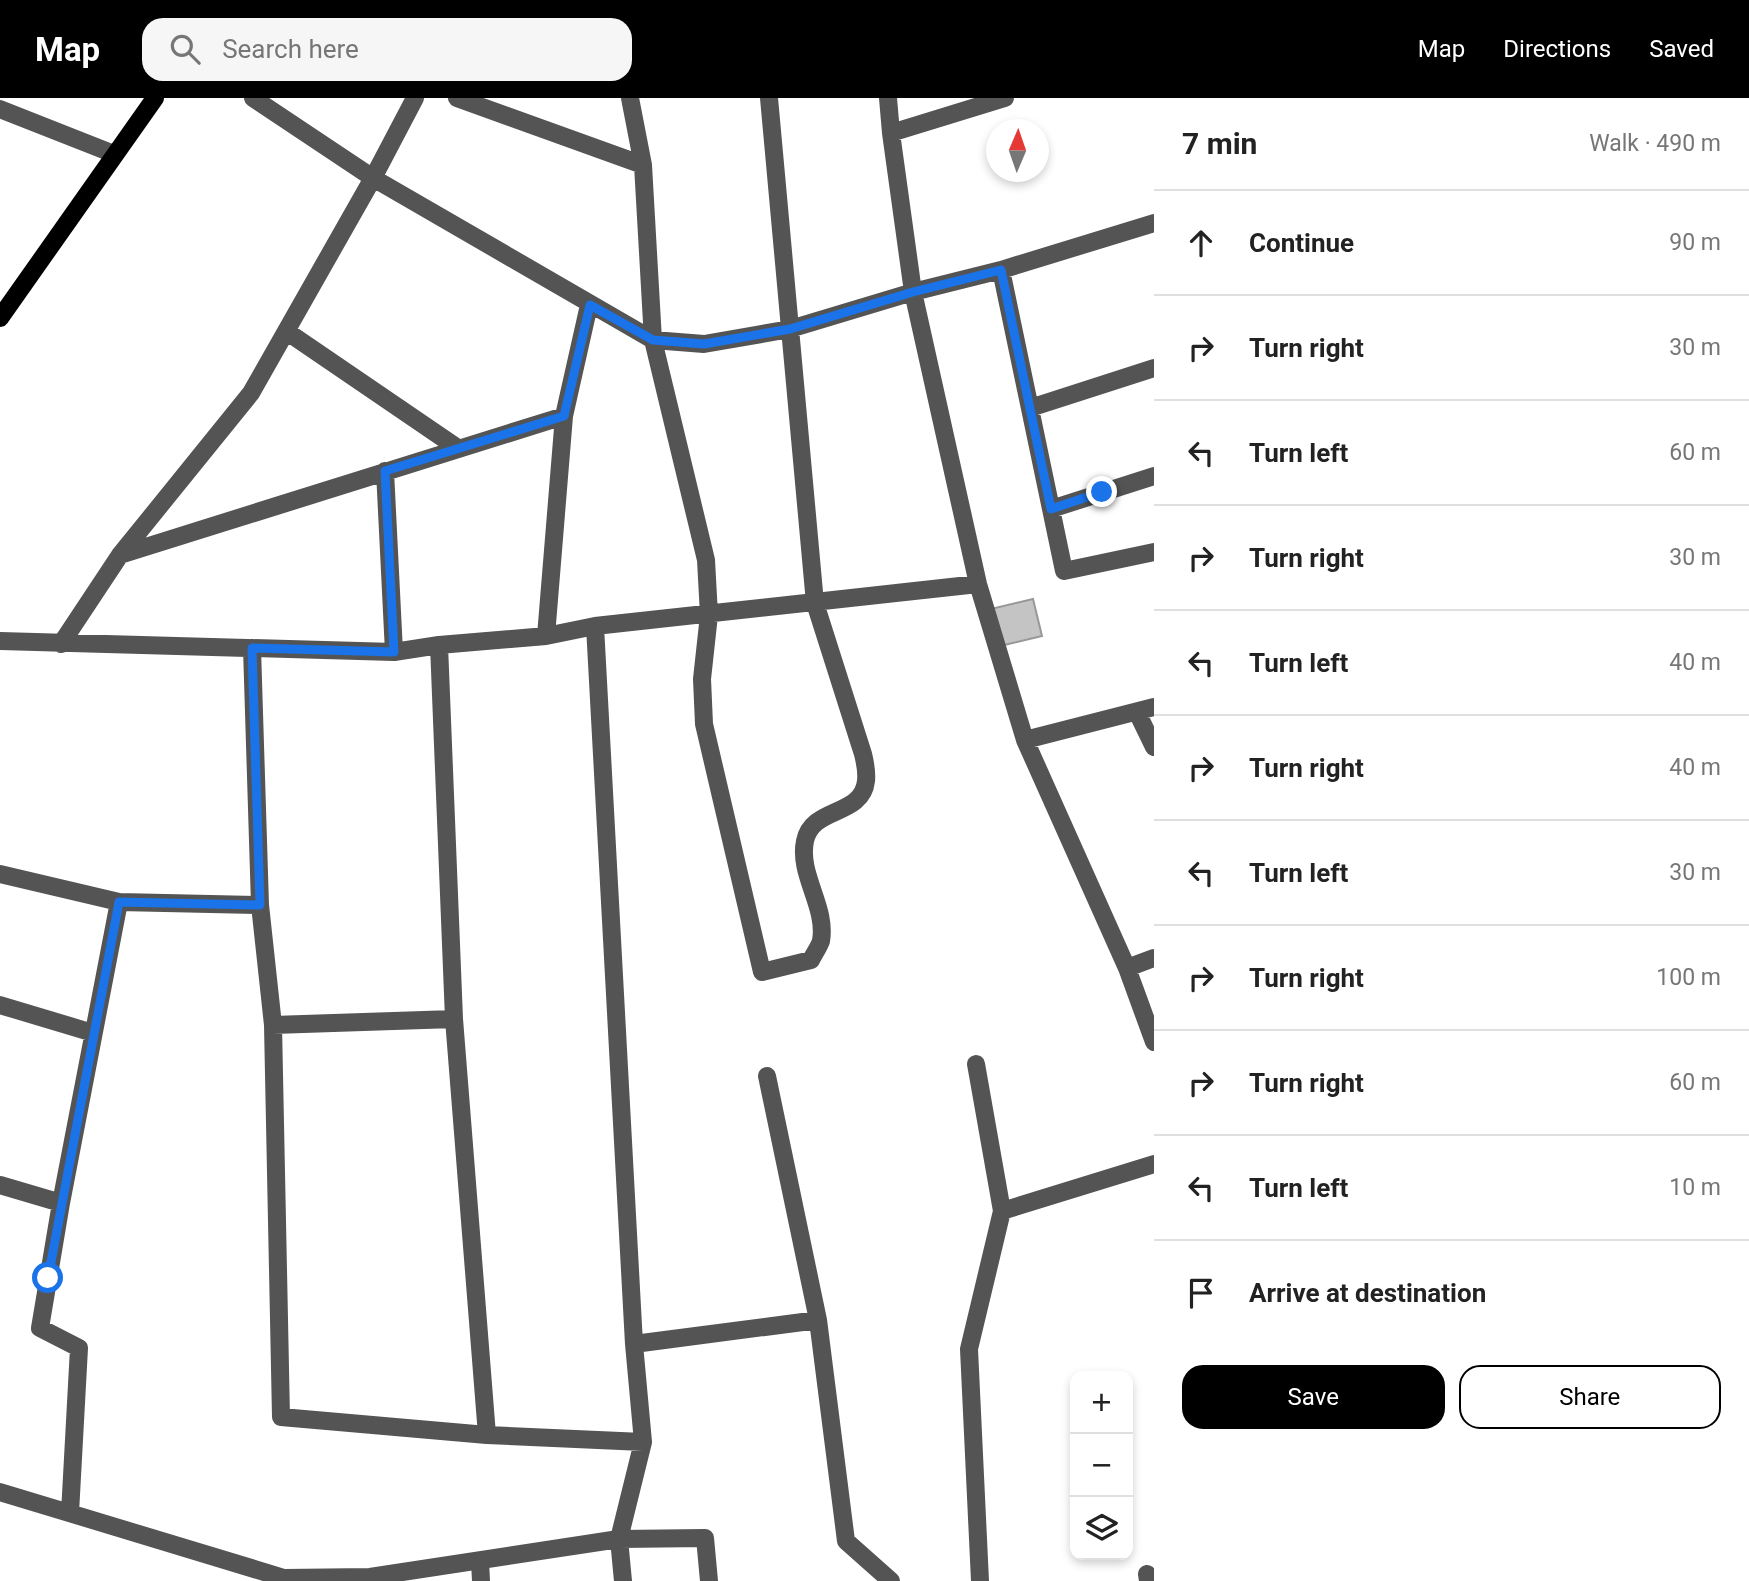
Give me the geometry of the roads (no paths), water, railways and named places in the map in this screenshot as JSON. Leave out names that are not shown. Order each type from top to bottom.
[{"type":"main road","points":[[0,318],[155,98]]},
{"type":"street","points":[[253,98],[373,178],[653,340],[704,344],[790,329],[913,292],[1001,270],[1154,223]]},
{"type":"street","points":[[61,644],[120,555],[251,393],[373,178],[415,98]]},
{"type":"street","points":[[457,98],[643,165]]},
{"type":"street","points":[[629,98],[643,165],[653,340],[706,560],[709,615],[702,679],[704,724],[752,919],[762,972],[811,960],[821,942],[820,915],[804,860],[805,839],[815,821],[848,806],[863,794],[867,779],[863,754],[815,603],[769,98]]},
{"type":"street","points":[[888,98],[913,292],[978,584],[1025,740],[1127,968],[1154,1042]]},
{"type":"street","points":[[891,132],[1004,98]]},
{"type":"street","points":[[0,109],[114,154]]},
{"type":"street","points":[[1001,270],[1064,571],[1154,552]]},
{"type":"street","points":[[546,636],[564,416],[590,305]]},
{"type":"street","points":[[286,331],[459,449]]},
{"type":"street","points":[[1030,408],[1154,368]]},
{"type":"street","points":[[120,555],[564,416]]},
{"type":"street","points":[[385,471],[394,652]]},
{"type":"street","points":[[1051,509],[1154,476]]},
{"type":"street","points":[[0,641],[394,652],[439,645],[546,636],[595,626],[978,584]]},
{"type":"street","points":[[595,626],[634,1344],[643,1442],[619,1539],[623,1581]]},
{"type":"street","points":[[439,645],[454,1019],[487,1435]]},
{"type":"street","points":[[252,648],[260,905],[273,1025],[281,1417],[487,1435],[643,1442]]},
{"type":"street","points":[[1025,740],[1145,709],[1154,747]]},
{"type":"street","points":[[0,874],[119,902],[260,905]]},
{"type":"street","points":[[69,1513],[79,1348],[40,1328],[61,1203],[119,902]]},
{"type":"street","points":[[1127,968],[1154,958]]},
{"type":"street","points":[[0,1005],[93,1033]]},
{"type":"street","points":[[273,1025],[454,1019]]},
{"type":"street","points":[[975,1064],[1002,1211],[969,1349],[980,1581]]},
{"type":"street","points":[[767,1076],[818,1320],[846,1541],[891,1581]]},
{"type":"street","points":[[1002,1211],[1154,1164]]},
{"type":"street","points":[[0,1185],[61,1203]]},
{"type":"street","points":[[634,1344],[818,1320]]},
{"type":"street","points":[[0,1492],[284,1580],[371,1579],[619,1539],[705,1538],[709,1581]]},
{"type":"street","points":[[480,1561],[481,1581]]}]
